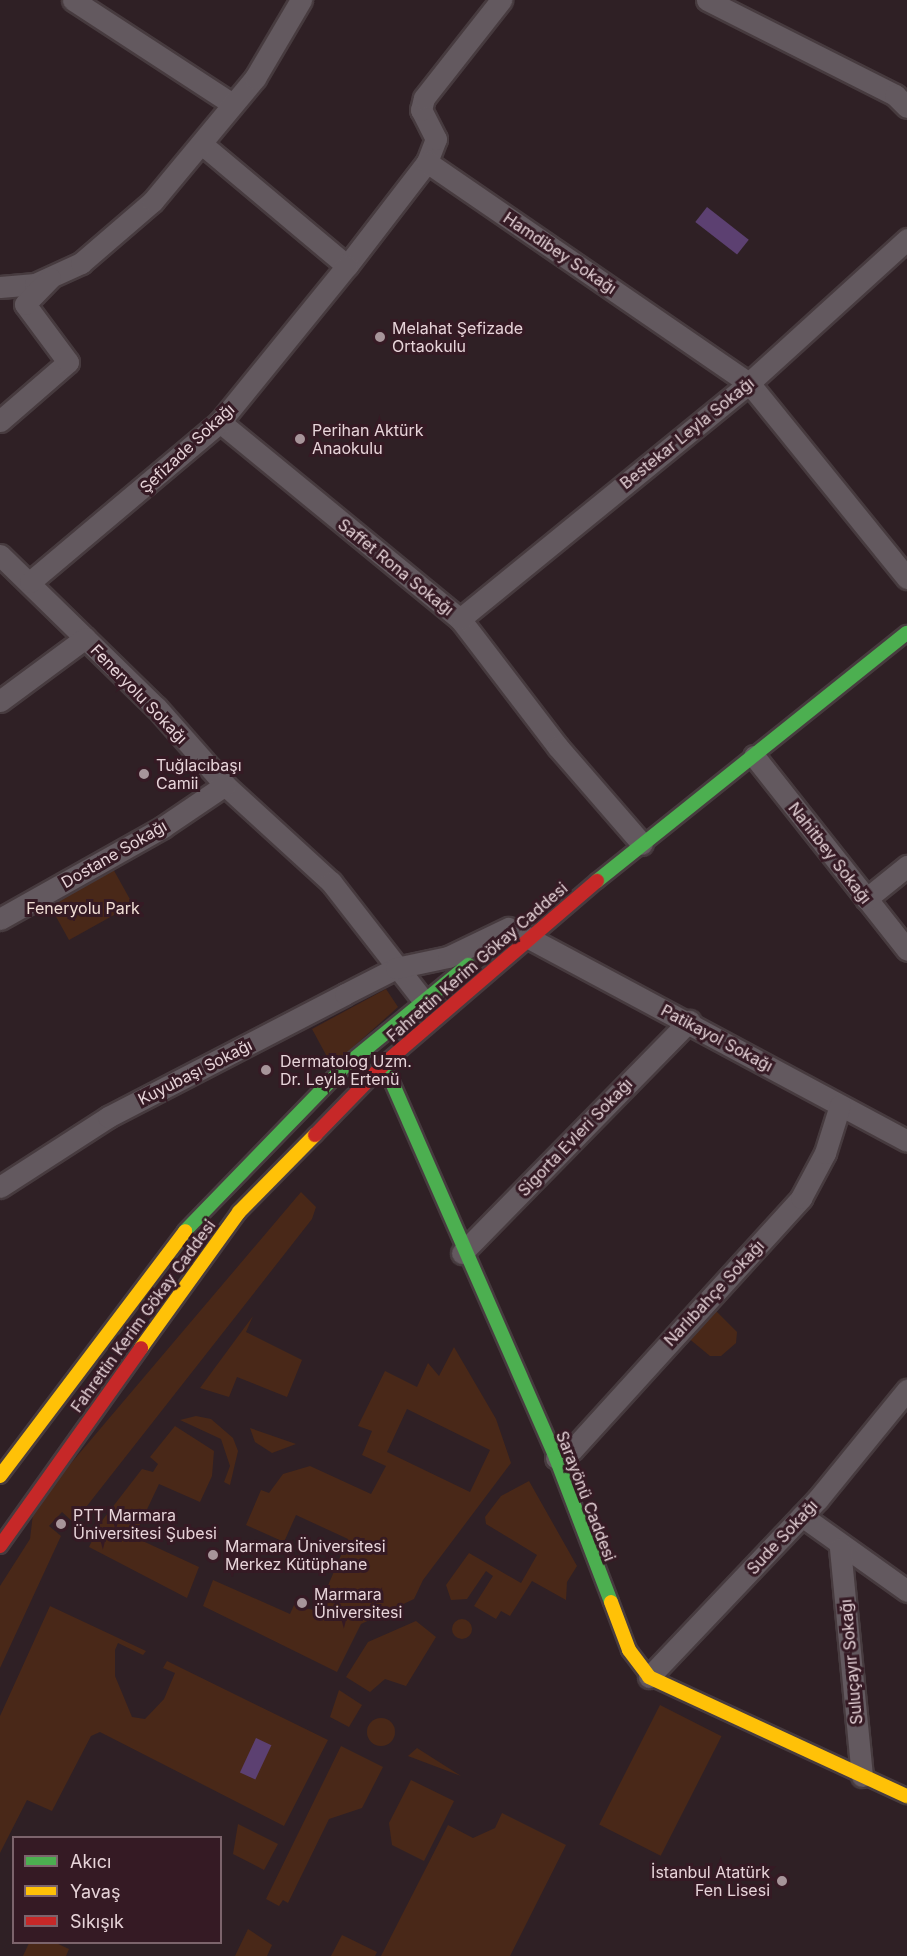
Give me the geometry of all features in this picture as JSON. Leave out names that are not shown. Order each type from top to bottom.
[{"type":"main road","points":[[705,773],[907,614]]},
{"type":"main road","name":"Fahrettin Kerim Gökay Caddesi","points":[[1,1473],[156,1263],[344,1067],[423,1000],[517,933],[634,834],[754,756],[907,633]]},
{"type":"main road","name":"Fahrettin Kerim Gökay Caddesi","points":[[0,1546],[239,1212],[384,1064],[457,1003],[517,933],[525,915]]},
{"type":"main road","points":[[423,1000],[457,1003]]},
{"type":"main road","name":"Sarayönü Caddesi","points":[[384,1064],[462,1253],[556,1458],[629,1650],[650,1677],[907,1796]]},
{"type":"street","points":[[73,0],[231,104]]},
{"type":"street","points":[[0,422],[68,362],[25,304],[51,277],[114,238],[203,145],[231,104],[255,78],[301,0]]},
{"type":"street","points":[[203,145],[347,266],[427,162],[436,139],[421,110],[424,98],[501,0]]},
{"type":"street","points":[[707,0],[895,95],[907,107]]},
{"type":"street","name":"Hamdibey Sokağı","points":[[427,162],[749,383],[907,578]]},
{"type":"street","name":"Bestekar Leyla Sokağı","points":[[460,619],[749,383],[907,239]]},
{"type":"street","name":"Şefizade Sokağı","points":[[30,582],[220,422],[347,266]]},
{"type":"street","points":[[0,287],[51,277]]},
{"type":"street","name":"Saffet Rona Sokağı","points":[[220,422],[460,619],[558,747],[634,834]]},
{"type":"street","name":"Feneryolu Sokağı","points":[[0,555],[85,638],[225,785],[331,882],[423,1000]]},
{"type":"street","points":[[0,701],[85,638]]},
{"type":"street","name":"Nahitbey Sokağı","points":[[754,756],[907,950]]},
{"type":"street","name":"Dostane Sokağı","points":[[0,919],[163,827],[225,785]]},
{"type":"street","points":[[866,899],[907,866]]},
{"type":"street","name":"Kuyubaşı Sokağı","points":[[0,1187],[108,1117],[396,968],[448,957],[517,933]]},
{"type":"street","name":"Patikayol Sokağı","points":[[517,933],[688,1021],[907,1141]]},
{"type":"street","name":"Sigorta Evleri Sokağı","points":[[462,1253],[688,1021]]},
{"type":"street","name":"Narlıbahçe Sokağı","points":[[556,1458],[572,1450],[801,1198],[825,1153],[840,1105]]},
{"type":"street","name":"Sude Sokağı","points":[[650,1677],[802,1516],[907,1390]]},
{"type":"street","points":[[802,1516],[840,1548],[907,1591]]},
{"type":"street","name":"Suluçayır Sokağı","points":[[840,1548],[862,1776]]},
{"type":"green space","name":"Feneryolu Park","points":[[112,867],[133,905],[69,940],[48,902]]},
{"type":"green space","points":[[386,989],[398,1007],[332,1066],[312,1029]]},
{"type":"green space","points":[[301,1192],[316,1207],[312,1219],[83,1511],[73,1522],[62,1512],[49,1526],[61,1536],[0,1668],[0,1586],[30,1539],[33,1514],[50,1488]]},
{"type":"green space","points":[[713,1308],[737,1332],[736,1343],[721,1356],[710,1356],[687,1337]]},
{"type":"green space","points":[[253,1316],[246,1332],[302,1360],[287,1397],[237,1377],[229,1397],[200,1388]]},
{"type":"green space","points":[[454,1347],[496,1419],[511,1463],[423,1580],[414,1599],[361,1624],[337,1672],[203,1606],[213,1580],[290,1614],[294,1605],[317,1611],[348,1539],[296,1515],[284,1542],[246,1525],[261,1490],[269,1493],[283,1474],[310,1466],[371,1494],[386,1466],[362,1455],[372,1431],[358,1426],[385,1371],[417,1387],[428,1363],[439,1376]],"holes":[[[407,1409],[490,1450],[470,1492],[387,1452]]]},
{"type":"green space","points":[[196,1416],[211,1419],[233,1438],[238,1451],[230,1485],[224,1482],[230,1466],[221,1439],[180,1420]]},
{"type":"green space","points":[[175,1426],[214,1451],[212,1476],[200,1502],[159,1484],[134,1537],[199,1567],[187,1598],[89,1547],[101,1522],[142,1469],[153,1472],[158,1464],[150,1457]]},
{"type":"green space","points":[[250,1428],[296,1444],[272,1453],[255,1442]]},
{"type":"green space","points":[[529,1481],[577,1566],[567,1582],[566,1600],[532,1581],[510,1616],[501,1611],[496,1619],[474,1606],[493,1576],[486,1571],[467,1599],[451,1600],[446,1585],[469,1553],[521,1583],[537,1555],[486,1524],[485,1517],[501,1496]]},
{"type":"green space","points":[[50,1606],[146,1651],[143,1655],[118,1643],[115,1650],[115,1676],[132,1717],[145,1719],[164,1699],[175,1673],[163,1668],[167,1661],[328,1740],[284,1826],[100,1732],[91,1736],[52,1811],[27,1800],[0,1853],[0,1716]]},
{"type":"green space","points":[[458,1619],[466,1619],[472,1625],[472,1633],[466,1639],[458,1639],[452,1633],[452,1625]]},
{"type":"green space","points":[[416,1621],[436,1637],[406,1686],[385,1679],[370,1692],[346,1677],[368,1642]]},
{"type":"green space","points":[[339,1690],[362,1705],[349,1727],[330,1717]]},
{"type":"green space","points":[[660,1705],[721,1736],[661,1856],[599,1824]]},
{"type":"green space","points":[[381,1718],[391,1722],[395,1732],[391,1742],[381,1746],[371,1742],[367,1732],[371,1722]]},
{"type":"green space","points":[[341,1746],[383,1767],[362,1808],[329,1819],[288,1903],[283,1900],[279,1906],[266,1899]]},
{"type":"green space","points":[[417,1748],[461,1776],[408,1756]]},
{"type":"green space","points":[[411,1780],[454,1801],[424,1861],[392,1845],[389,1823]]},
{"type":"green space","points":[[502,1813],[566,1845],[510,1956],[381,1956],[448,1825],[473,1838],[495,1828]]},
{"type":"green space","points":[[238,1824],[278,1844],[264,1870],[233,1854]]},
{"type":"green space","points":[[248,1929],[272,1945],[267,1956],[235,1956]]},
{"type":"green space","points":[[342,1935],[377,1952],[375,1956],[331,1956]]},
{"type":"green space","points":[[29,1944],[58,1944],[69,1949],[66,1956],[23,1956]]},
{"type":"shaded area","points":[[707,207],[749,240],[737,255],[695,222]]},
{"type":"shaded area","points":[[256,1738],[271,1745],[255,1780],[240,1772]]},
{"type":"traffic: fast","points":[[597,881],[907,633]]},
{"type":"traffic: fast","points":[[185,1231],[344,1067],[468,965]]},
{"type":"traffic: fast","points":[[384,1064],[556,1458],[611,1602]]},
{"type":"traffic: slow","points":[[141,1348],[239,1212],[315,1135]]},
{"type":"traffic: slow","points":[[0,1476],[185,1231]]},
{"type":"traffic: slow","points":[[611,1602],[629,1650],[649,1677],[907,1796]]},
{"type":"traffic: jam","points":[[315,1135],[384,1064],[597,881]]},
{"type":"traffic: jam","points":[[0,1546],[141,1348]]},
{"type":"place","name":"Melahat Şefizade Ortaokulu","points":[[380,337]]},
{"type":"place","name":"Perihan Aktürk Anaokulu","points":[[300,439]]},
{"type":"place","name":"Tuğlacıbaşı Camii","points":[[144,774]]},
{"type":"place","name":"Dermatolog Uzm. Dr. Leyla Ertenü","points":[[266,1070]]},
{"type":"place","name":"PTT Marmara Üniversitesi Şubesi","points":[[61,1524]]},
{"type":"place","name":"Marmara Üniversitesi Merkez Kütüphane","points":[[213,1555]]},
{"type":"place","name":"Marmara Üniversitesi","points":[[302,1603]]},
{"type":"place","name":"İstanbul Atatürk Fen Lisesi","points":[[782,1881]]}]
